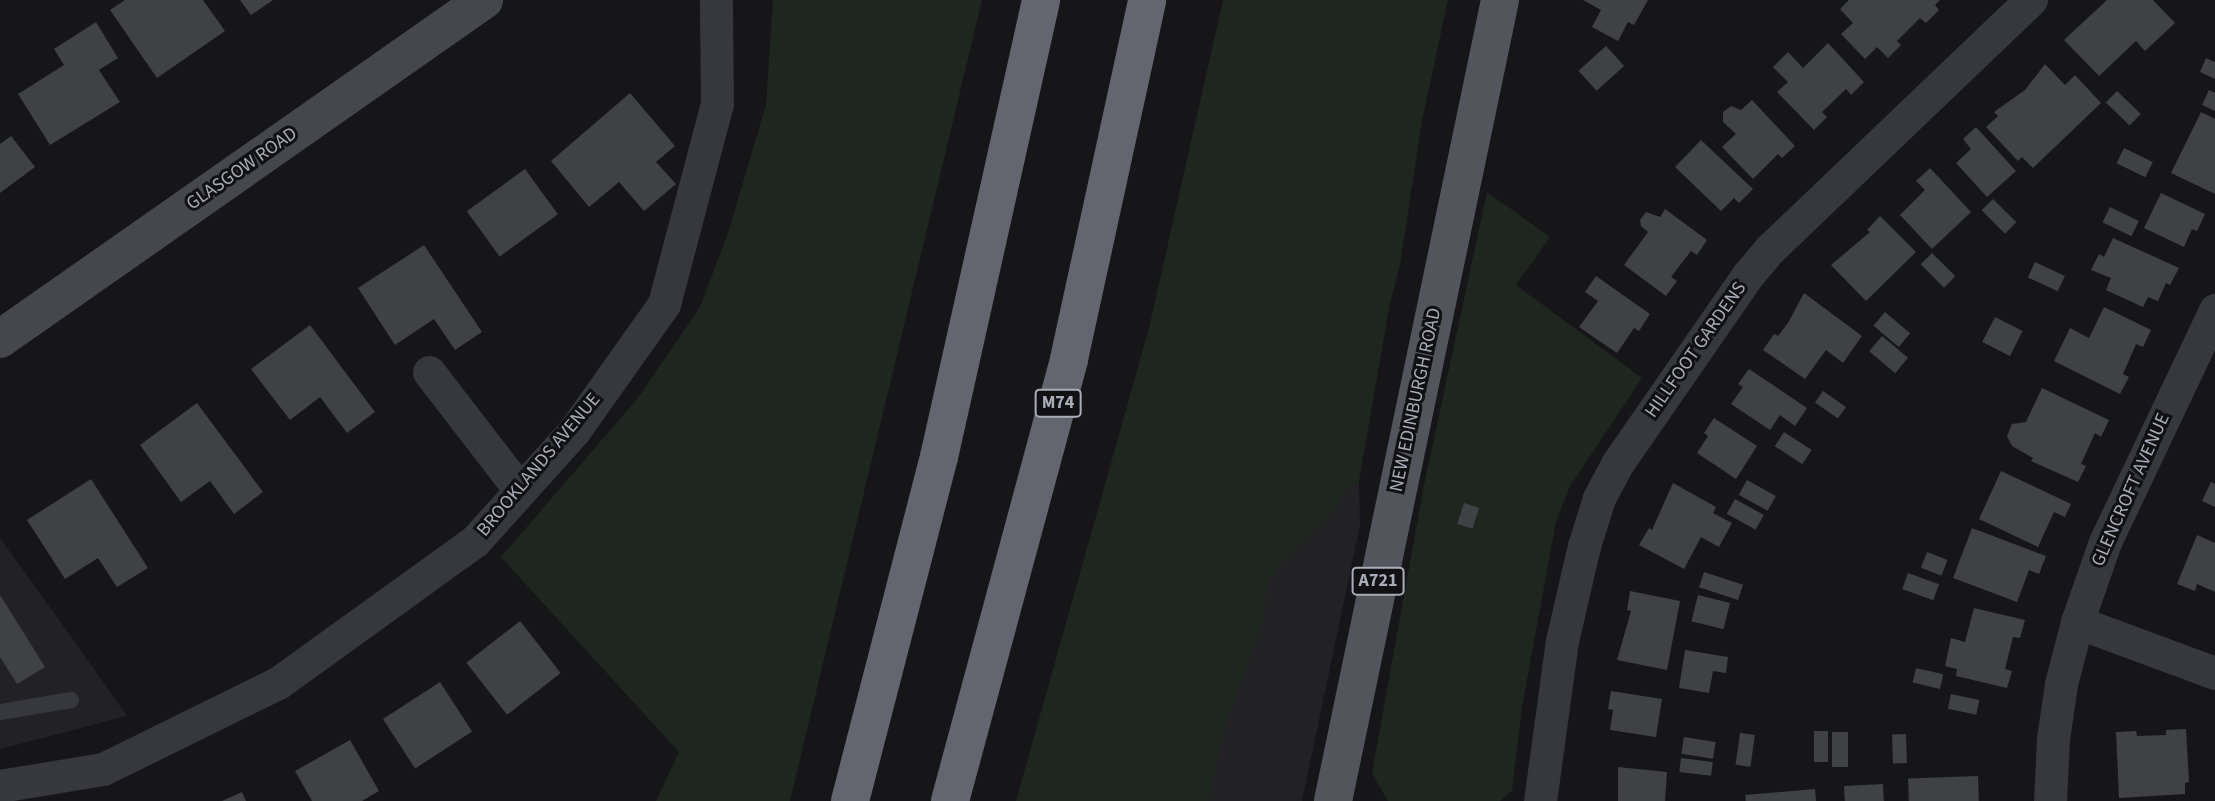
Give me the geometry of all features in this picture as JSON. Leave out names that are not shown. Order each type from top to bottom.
[{"type":"highway","points":[[850,801],[939,457],[1041,0]]},
{"type":"highway","name":"M74","points":[[950,801],[1069,359],[1147,0]]},
{"type":"main road","name":"GLASGOW ROAD","points":[[0,339],[484,0]]},
{"type":"main road","name":"NEW EDINBURGH ROAD","points":[[1333,801],[1500,0]]},
{"type":"street","name":"BROOKLANDS AVENUE","points":[[0,786],[103,769],[278,683],[475,541],[573,430],[664,304],[717,104],[716,0]]},
{"type":"street","name":"HILLFOOT GARDENS","points":[[1540,801],[1568,614],[1595,510],[1617,464],[1748,275],[1770,249],[2031,0]]},
{"type":"street","name":"GLENCROFT AVENUE","points":[[2050,801],[2053,739],[2060,684],[2077,622],[2105,542],[2215,310]]},
{"type":"street","points":[[429,372],[520,490]]},
{"type":"street","points":[[2077,622],[2215,673]]},
{"type":"lane","points":[[0,712],[71,700]]},
{"type":"shaded area","points":[[773,0],[982,0],[790,801],[656,801],[679,752],[501,557],[638,398],[700,307],[728,233],[766,105]]},
{"type":"shaded area","points":[[1223,0],[1448,0],[1422,121],[1400,265],[1390,303],[1359,481],[1345,492],[1330,514],[1268,581],[1262,623],[1225,727],[1208,801],[1016,801],[1149,328]]},
{"type":"shaded area","points":[[1487,192],[1550,237],[1516,285],[1642,378],[1570,486],[1556,522],[1522,707],[1512,791],[1500,801],[1388,801],[1372,773],[1424,485]]},
{"type":"shaded area","points":[[1359,481],[1360,525],[1302,801],[1149,801],[1234,533],[1345,492]]},
{"type":"shaded area","points":[[0,538],[80,649],[127,716],[0,749]]},
{"type":"building","points":[[125,0],[203,0],[225,31],[157,78],[110,10]]},
{"type":"building","points":[[240,0],[273,0],[251,15]]},
{"type":"building","points":[[1583,0],[1648,0],[1634,25],[1628,22],[1618,41],[1592,27],[1601,10]]},
{"type":"building","points":[[1849,0],[1940,0],[1935,5],[1939,10],[1926,23],[1920,18],[1897,41],[1901,45],[1888,58],[1877,47],[1865,59],[1841,34],[1853,23],[1840,9]]},
{"type":"building","points":[[2107,0],[2153,0],[2175,23],[2145,51],[2136,41],[2099,76],[2064,40]]},
{"type":"building","points":[[96,22],[118,58],[99,70],[120,102],[50,145],[18,94],[64,65],[54,49]]},
{"type":"building","points":[[1828,43],[1864,82],[1851,95],[1846,89],[1822,112],[1827,117],[1814,130],[1777,92],[1788,82],[1773,67],[1788,52],[1803,68]]},
{"type":"building","points":[[1606,46],[1624,66],[1597,91],[1579,71]]},
{"type":"building","points":[[2206,58],[2215,62],[2215,79],[2200,72]]},
{"type":"building","points":[[2045,64],[2065,85],[2075,75],[2101,103],[2033,168],[2022,157],[2018,161],[1986,127],[1998,116],[1994,112],[2025,90]]},
{"type":"building","points":[[2209,90],[2215,93],[2215,111],[2202,105]]},
{"type":"building","points":[[2117,91],[2141,114],[2130,125],[2106,103]]},
{"type":"building","points":[[630,93],[675,146],[656,162],[676,184],[644,211],[619,182],[589,207],[551,161]]},
{"type":"building","points":[[1752,100],[1795,146],[1782,158],[1778,154],[1753,179],[1722,147],[1736,134],[1723,122],[1723,112],[1731,106],[1741,110]]},
{"type":"building","points":[[2201,112],[2215,119],[2215,194],[2171,173]]},
{"type":"building","points":[[1976,127],[2016,171],[1987,197],[1956,163],[1971,149],[1963,139]]},
{"type":"building","points":[[11,136],[35,167],[0,193],[0,144]]},
{"type":"building","points":[[1701,140],[1753,189],[1739,203],[1734,198],[1721,211],[1675,167]]},
{"type":"building","points":[[2124,148],[2153,162],[2145,177],[2117,163]]},
{"type":"building","points":[[1930,168],[1971,212],[1932,249],[1900,215],[1925,190],[1916,181]]},
{"type":"building","points":[[525,169],[558,214],[500,257],[467,211]]},
{"type":"building","points":[[2161,193],[2205,214],[2197,231],[2192,229],[2184,247],[2144,228]]},
{"type":"building","points":[[1993,199],[2016,222],[2005,234],[1982,210]]},
{"type":"building","points":[[2110,207],[2139,221],[2131,236],[2103,222]]},
{"type":"building","points":[[1665,209],[1707,240],[1697,255],[1691,251],[1671,277],[1677,281],[1666,296],[1624,265],[1648,232],[1641,226],[1640,220],[1646,212],[1660,217]]},
{"type":"building","points":[[1880,216],[1916,252],[1866,301],[1831,265],[1870,232],[1867,230]]},
{"type":"building","points":[[2113,238],[2179,268],[2170,285],[2166,283],[2158,301],[2148,297],[2143,307],[2106,290],[2111,278],[2091,270],[2099,254],[2104,257]]},
{"type":"building","points":[[424,245],[482,332],[455,350],[434,319],[395,345],[358,288]]},
{"type":"building","points":[[1932,253],[1955,276],[1944,288],[1921,264]]},
{"type":"building","points":[[2035,262],[2065,276],[2058,291],[2028,277]]},
{"type":"building","points":[[1596,276],[1650,314],[1639,331],[1634,328],[1617,353],[1579,327],[1598,301],[1585,292]]},
{"type":"building","points":[[1804,293],[1862,336],[1843,363],[1826,350],[1805,379],[1763,350],[1774,334],[1778,336],[1788,323]]},
{"type":"building","points":[[2104,307],[2151,330],[2143,347],[2136,344],[2123,374],[2129,377],[2120,394],[2054,361],[2070,328],[2089,338]]},
{"type":"building","points":[[1885,312],[1910,333],[1899,347],[1873,326]]},
{"type":"building","points":[[1995,317],[2023,331],[2010,356],[1982,342]]},
{"type":"building","points":[[310,325],[375,412],[347,433],[320,397],[290,420],[251,369]]},
{"type":"building","points":[[1882,336],[1908,358],[1895,373],[1869,351]]},
{"type":"building","points":[[1749,369],[1807,408],[1795,426],[1780,415],[1770,430],[1731,404],[1743,387],[1738,384]]},
{"type":"building","points":[[2042,388],[2109,420],[2101,437],[2095,433],[2081,464],[2086,466],[2078,482],[2031,461],[2033,458],[2012,446],[2007,436],[2012,424],[2026,422]]},
{"type":"building","points":[[1823,391],[1846,407],[1838,419],[1815,402]]},
{"type":"building","points":[[197,403],[263,492],[234,514],[210,481],[181,502],[140,445]]},
{"type":"building","points":[[1714,418],[1757,446],[1736,479],[1697,453],[1708,436],[1704,433]]},
{"type":"building","points":[[1784,432],[1812,450],[1802,464],[1775,446]]},
{"type":"building","points":[[2001,471],[2071,504],[2065,517],[2054,512],[2038,547],[1979,519]]},
{"type":"building","points":[[91,479],[148,568],[117,587],[98,558],[65,579],[27,520]]},
{"type":"building","points":[[1747,480],[1776,496],[1768,511],[1739,495]]},
{"type":"building","points":[[2211,482],[2215,484],[2215,507],[2202,501]]},
{"type":"building","points":[[1673,483],[1716,507],[1713,513],[1732,523],[1719,547],[1701,537],[1684,569],[1639,545],[1649,528],[1652,530]]},
{"type":"building","points":[[1735,499],[1764,515],[1756,530],[1727,514]]},
{"type":"building","points":[[1464,503],[1479,508],[1472,529],[1457,524]]},
{"type":"building","points":[[1972,528],[2046,556],[2039,574],[2029,570],[2017,602],[1953,578]]},
{"type":"building","points":[[2197,535],[2215,543],[2215,592],[2197,584],[2195,591],[2177,584]]},
{"type":"building","points":[[1927,552],[1948,560],[1941,576],[1921,568]]},
{"type":"building","points":[[1704,572],[1743,585],[1738,600],[1699,587]]},
{"type":"building","points":[[1908,573],[1939,584],[1933,600],[1902,589]]},
{"type":"building","points":[[1630,591],[1680,601],[1667,670],[1617,660],[1631,611],[1627,610]]},
{"type":"building","points":[[0,595],[45,667],[17,684],[0,657]]},
{"type":"building","points":[[1698,595],[1730,603],[1723,629],[1691,621]]},
{"type":"building","points":[[1974,608],[2025,620],[2020,638],[2013,637],[2005,669],[2012,671],[2007,688],[1956,676],[1957,669],[1945,666],[1951,638],[1965,642]]},
{"type":"building","points":[[520,621],[561,673],[507,715],[466,663]]},
{"type":"building","points":[[1685,650],[1728,657],[1726,673],[1713,671],[1709,693],[1679,688]]},
{"type":"building","points":[[1916,668],[1943,674],[1940,689],[1913,683]]},
{"type":"building","points":[[440,682],[472,731],[415,769],[383,719]]},
{"type":"building","points":[[1611,691],[1662,699],[1656,737],[1610,730],[1613,710],[1608,709]]},
{"type":"building","points":[[1951,694],[1979,700],[1976,715],[1948,709]]},
{"type":"building","points":[[2186,729],[2189,782],[2185,783],[2185,794],[2119,798],[2116,732],[2136,731],[2137,736],[2166,735],[2166,730]]},
{"type":"building","points":[[1814,731],[1828,731],[1828,762],[1814,762]]},
{"type":"building","points":[[1832,732],[1848,732],[1848,767],[1832,767]]},
{"type":"building","points":[[1740,733],[1755,735],[1750,767],[1736,765]]},
{"type":"building","points":[[1892,734],[1906,734],[1907,763],[1893,763]]},
{"type":"building","points":[[1684,737],[1716,742],[1713,759],[1681,754]]},
{"type":"building","points":[[350,740],[379,791],[362,801],[312,801],[295,771]]},
{"type":"building","points":[[1681,758],[1713,762],[1711,776],[1679,772]]},
{"type":"building","points":[[1618,767],[1667,772],[1665,801],[1618,801]]},
{"type":"building","points":[[1978,776],[1979,801],[1909,801],[1908,778]]},
{"type":"building","points":[[1883,784],[1884,801],[1845,801],[1844,786]]},
{"type":"building","points":[[1815,789],[1816,801],[1746,801],[1745,795]]},
{"type":"building","points":[[242,792],[246,801],[222,801]]}]
